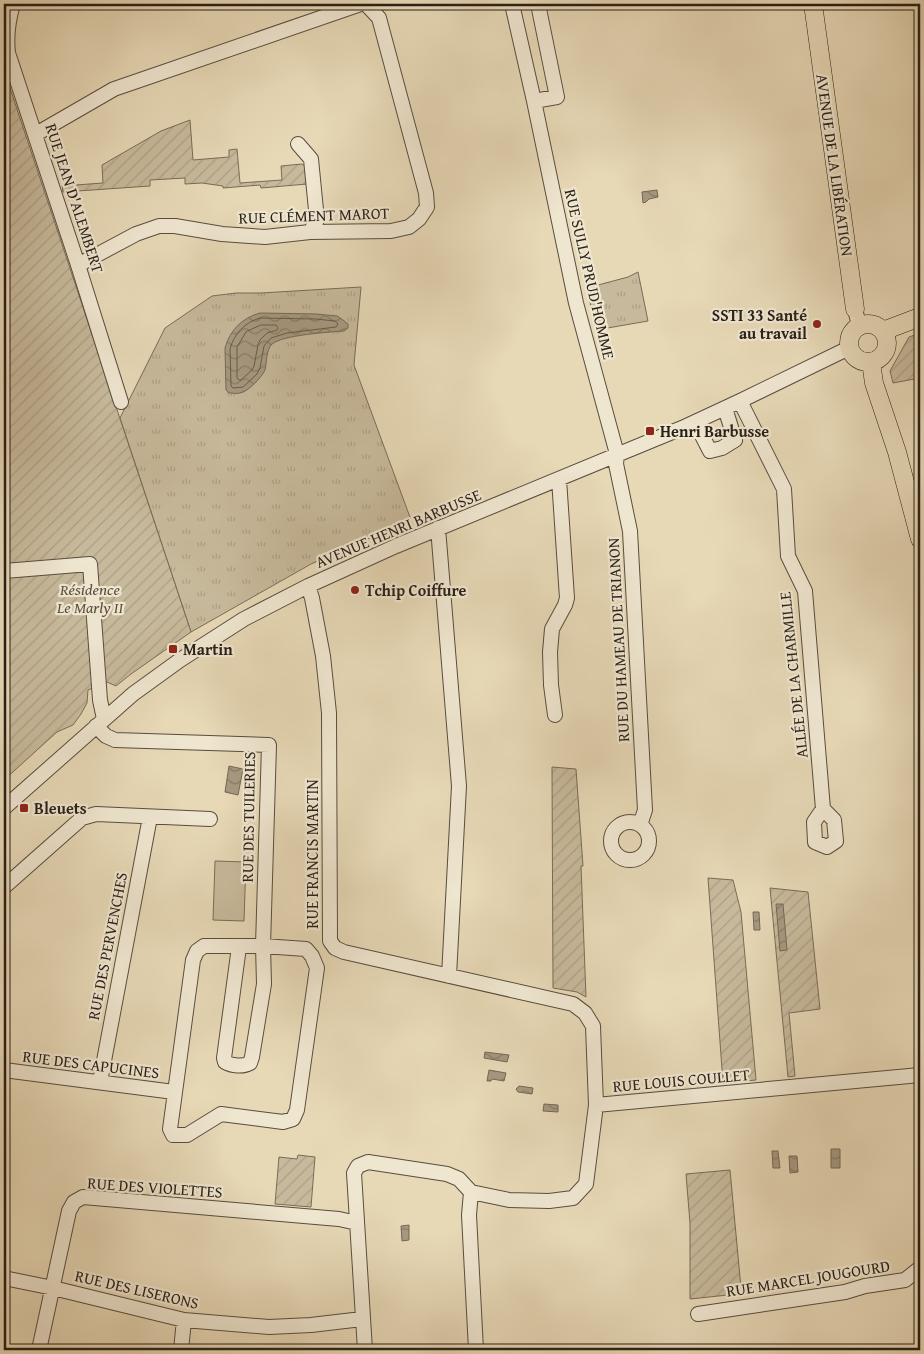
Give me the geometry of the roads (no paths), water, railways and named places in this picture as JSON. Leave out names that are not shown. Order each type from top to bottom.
[{"type":"main road","name":"AVENUE DE LA LIBÉRATION","points":[[813,4],[857,317]]},
{"type":"main road","points":[[857,317],[866,324],[878,327],[883,332],[887,344],[882,356],[877,360],[865,363],[855,358],[849,348],[849,338],[857,317]]},
{"type":"main road","points":[[883,332],[920,317]]},
{"type":"main road","points":[[871,362],[874,383],[897,452],[920,539]]},
{"type":"street","name":"RUE JEAN D'ALEMBERT","points":[[13,4],[8,21],[8,53],[36,134],[121,402]]},
{"type":"street","points":[[36,134],[114,89],[361,4]]},
{"type":"street","name":"RUE CLÉMENT MAROT","points":[[78,265],[136,234],[159,226],[175,226],[222,234],[265,237],[310,232],[391,231],[409,228],[420,219],[427,207],[420,167],[380,18],[366,4]]},
{"type":"street","name":"RUE SULLY PRUD'HOMME","points":[[512,4],[576,304],[617,454]]},
{"type":"street","points":[[534,101],[557,97],[538,4]]},
{"type":"street","points":[[298,144],[310,159],[317,220],[310,232]]},
{"type":"street","name":"AVENUE HENRI BARBUSSE","points":[[4,808],[133,694],[225,630],[265,607],[396,546],[696,422],[849,348]]},
{"type":"street","name":"ALLÉE DE LA CHARMILLE","points":[[740,401],[784,489],[788,556],[805,591],[823,809]]},
{"type":"street","points":[[696,422],[710,451],[722,448],[735,440],[725,408]]},
{"type":"street","name":"RUE DU HAMEAU DE TRIANON","points":[[617,454],[616,464],[630,531],[645,810],[640,825]]},
{"type":"street","points":[[555,715],[551,685],[550,652],[552,629],[567,598],[559,479]]},
{"type":"street","points":[[438,528],[459,786],[449,976]]},
{"type":"street","points":[[4,571],[90,564],[100,722]]},
{"type":"street","name":"RUE FRANCIS MARTIN","points":[[308,586],[323,656],[329,713],[330,941],[335,948],[344,952],[573,1004],[585,1013],[593,1026],[596,1105]]},
{"type":"street","name":"RUE DES TUILERIES","points":[[100,722],[106,736],[115,740],[269,745],[263,946]]},
{"type":"street","points":[[4,887],[82,818],[96,814],[210,819]]},
{"type":"street","name":"RUE DES PERVENCHES","points":[[100,1082],[150,817]]},
{"type":"street","name":"RUE FRANCIS MARTIN","points":[[204,946],[239,946],[306,949],[312,956],[317,968],[297,1110],[293,1119],[283,1122],[221,1114],[187,1135],[173,1135],[170,1129],[174,1092],[193,960],[196,951],[204,946]]},
{"type":"street","points":[[239,946],[224,1058],[225,1062],[229,1065],[245,1066],[250,1063],[252,1057],[264,984],[263,946]]},
{"type":"street","name":"RUE DES CAPUCINES","points":[[4,1070],[174,1092]]},
{"type":"street","name":"RUE LOUIS COULLET","points":[[471,1192],[510,1200],[549,1202],[572,1198],[586,1184],[596,1105],[920,1075]]},
{"type":"street","points":[[365,1350],[354,1173],[358,1166],[368,1162],[447,1174],[459,1179],[471,1192],[469,1215],[476,1350]]},
{"type":"street","name":"RUE DES VIOLETTES","points":[[39,1350],[69,1211],[74,1202],[84,1197],[339,1219],[357,1223]]},
{"type":"street","name":"RUE MARCEL JOUGOURD","points":[[698,1314],[846,1292],[865,1286],[905,1280],[920,1268]]},
{"type":"street","name":"RUE DES LISERONS","points":[[4,1278],[184,1320],[269,1327],[362,1320]]},
{"type":"street","points":[[181,1350],[184,1320]]},
{"type":"water","points":[[657,190],[658,197],[643,203],[642,192]]},
{"type":"water","points":[[260,313],[337,316],[348,324],[348,328],[344,331],[306,334],[286,338],[272,344],[268,353],[265,370],[258,380],[243,392],[229,393],[226,390],[225,348],[227,342],[234,330],[242,322]]},
{"type":"water","points":[[229,766],[243,769],[238,795],[225,792]]},
{"type":"water","points":[[776,904],[783,904],[787,950],[780,951]]},
{"type":"water","points":[[753,912],[759,912],[760,930],[754,930]]},
{"type":"water","points":[[485,1052],[509,1055],[507,1062],[484,1058]]},
{"type":"water","points":[[489,1070],[506,1073],[504,1081],[492,1079],[487,1081]]},
{"type":"water","points":[[519,1086],[533,1088],[532,1094],[518,1092],[516,1089]]},
{"type":"water","points":[[544,1104],[558,1105],[558,1112],[543,1111]]},
{"type":"water","points":[[831,1149],[840,1149],[840,1168],[831,1168]]},
{"type":"water","points":[[772,1151],[778,1151],[780,1168],[773,1168]]},
{"type":"water","points":[[789,1156],[797,1156],[798,1172],[790,1173]]},
{"type":"water","points":[[409,1225],[409,1240],[402,1241],[401,1226]]},
{"type":"place","name":"SSTI 33 Santé au travail","points":[[817,324]]},
{"type":"place","name":"Henri Barbusse","points":[[650,431]]},
{"type":"place","name":"Tchip Coiffure","points":[[355,590]]},
{"type":"place","name":"Martin","points":[[173,649]]},
{"type":"place","name":"Bleuets","points":[[24,808]]},
{"type":"park label","name":"Résidence Le Marly II","points":[[90,598]]}]
